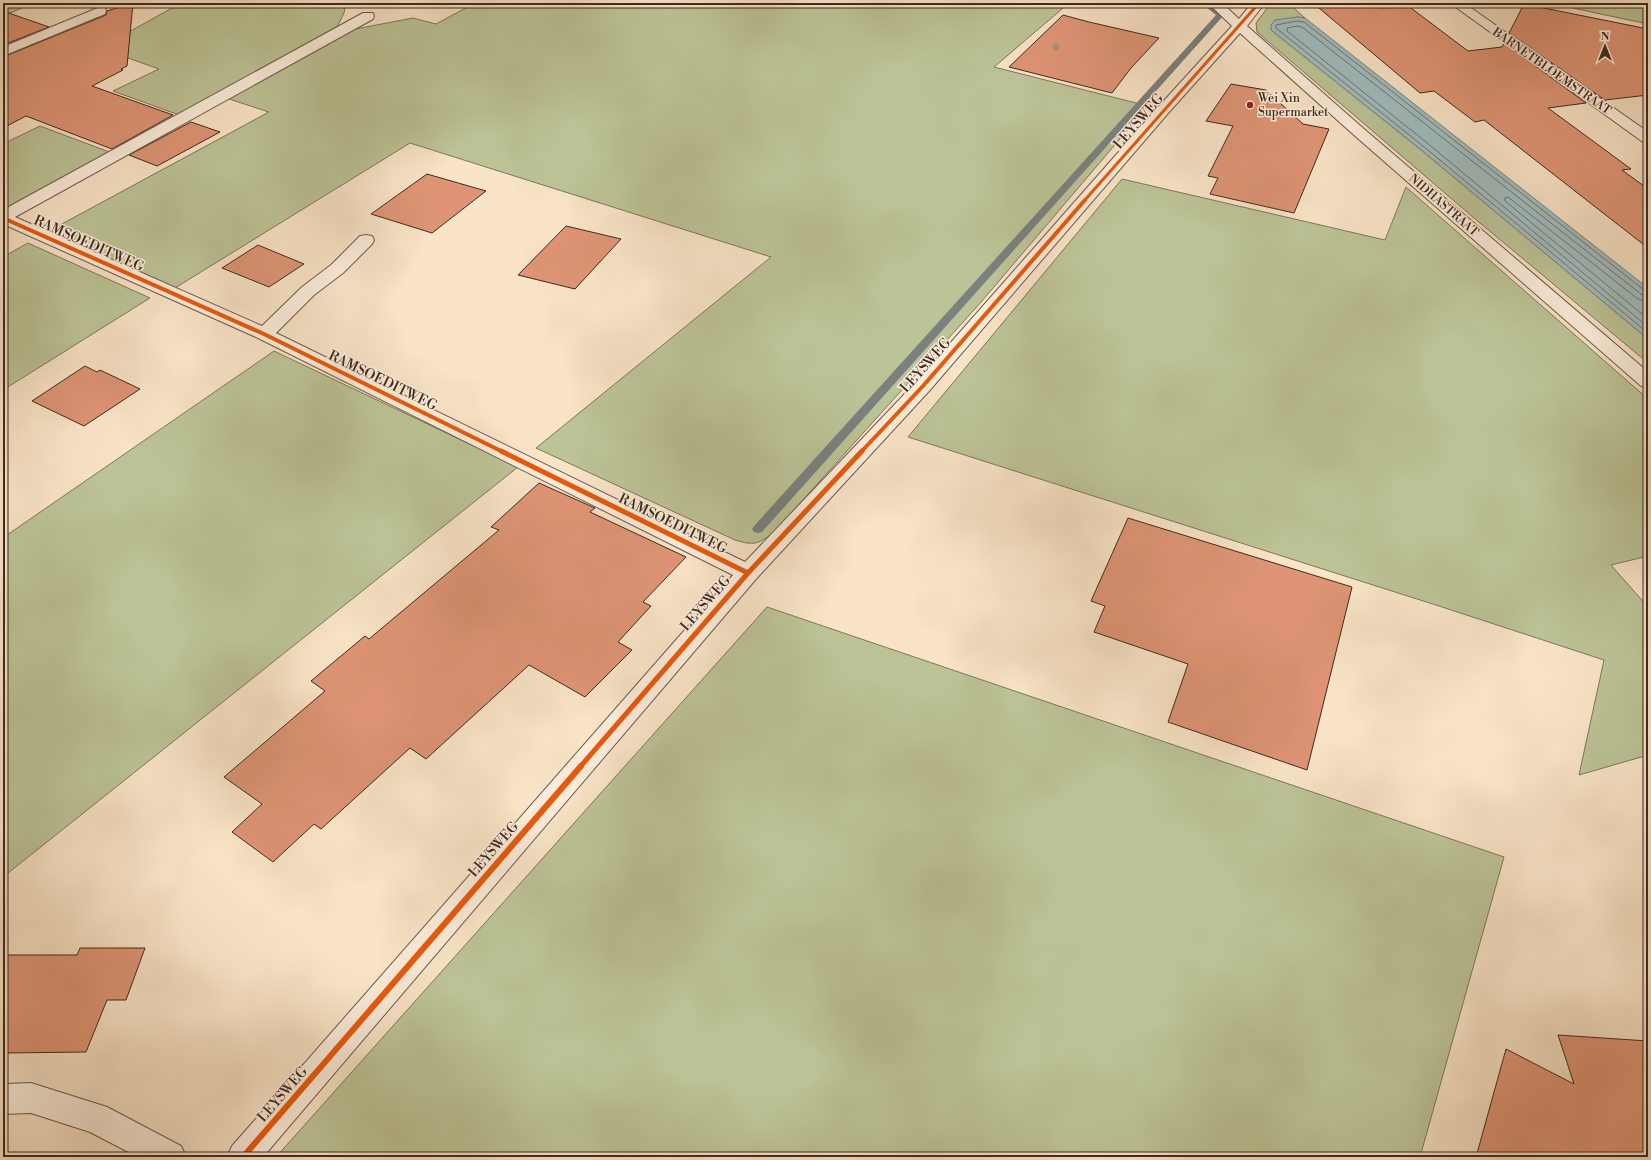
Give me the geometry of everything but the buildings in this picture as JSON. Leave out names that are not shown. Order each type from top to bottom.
[{"type":"street","name":"NIDHASTRAAT","points":[[1214,3],[1359,132],[1648,382]]},
{"type":"street","name":"LEYSWEG","points":[[243,1157],[748,573],[923,386],[1165,108],[1259,3]]},
{"type":"street","name":"BARNETBLOEMSTRAAT","points":[[1456,3],[1648,139]]},
{"type":"street","points":[[3,52],[100,11]]},
{"type":"street","points":[[3,217],[368,16]]},
{"type":"street","name":"RAMSOEDITWEG","points":[[3,217],[264,334],[748,573]]},
{"type":"street","points":[[264,334],[308,291],[337,269],[366,240]]},
{"type":"street","points":[[3,1099],[31,1098],[96,1118],[170,1157]]},
{"type":"green space","points":[[3,3],[34,3],[3,16]]},
{"type":"green space","points":[[181,3],[346,3],[344,13],[337,27],[179,115],[113,91],[159,69],[100,48]]},
{"type":"green space","points":[[475,3],[1069,3],[994,67],[1148,106],[982,301],[774,532],[756,543],[747,543],[735,540],[536,448],[771,257],[410,143],[175,288],[47,232],[269,112],[226,98],[345,31],[413,18],[436,24]]},
{"type":"green space","points":[[1271,3],[1288,3],[1305,18],[1297,17],[1271,30],[1420,149],[1648,339],[1648,363],[1474,218],[1257,32],[1256,23]]},
{"type":"green space","points":[[1549,3],[1648,3],[1648,24]]},
{"type":"green space","points":[[40,126],[112,153],[3,210],[3,144]]},
{"type":"green space","points":[[1122,179],[1385,240],[1406,187],[1648,399],[1648,556],[1611,565],[1648,607],[1648,755],[1579,775],[1604,660],[908,437]]},
{"type":"green space","points":[[28,243],[150,298],[3,390],[3,257]]},
{"type":"green space","points":[[274,351],[518,467],[3,877],[3,533],[7,535]]},
{"type":"green space","points":[[767,607],[1504,857],[1420,1157],[276,1157]]},
{"type":"water","points":[[1297,17],[1305,18],[1648,288],[1648,339],[1420,149],[1271,30],[1271,25],[1275,20]]},
{"type":"waterway","points":[[758,529],[1220,15],[1205,3]]},
{"type":"cycle path","points":[[243,1157],[748,573],[923,386],[1165,108],[1259,3]]},
{"type":"cycle path","points":[[3,218],[264,334],[748,573]]},
{"type":"place","name":"Wei Xin Supermarket","points":[[1250,105]]}]
